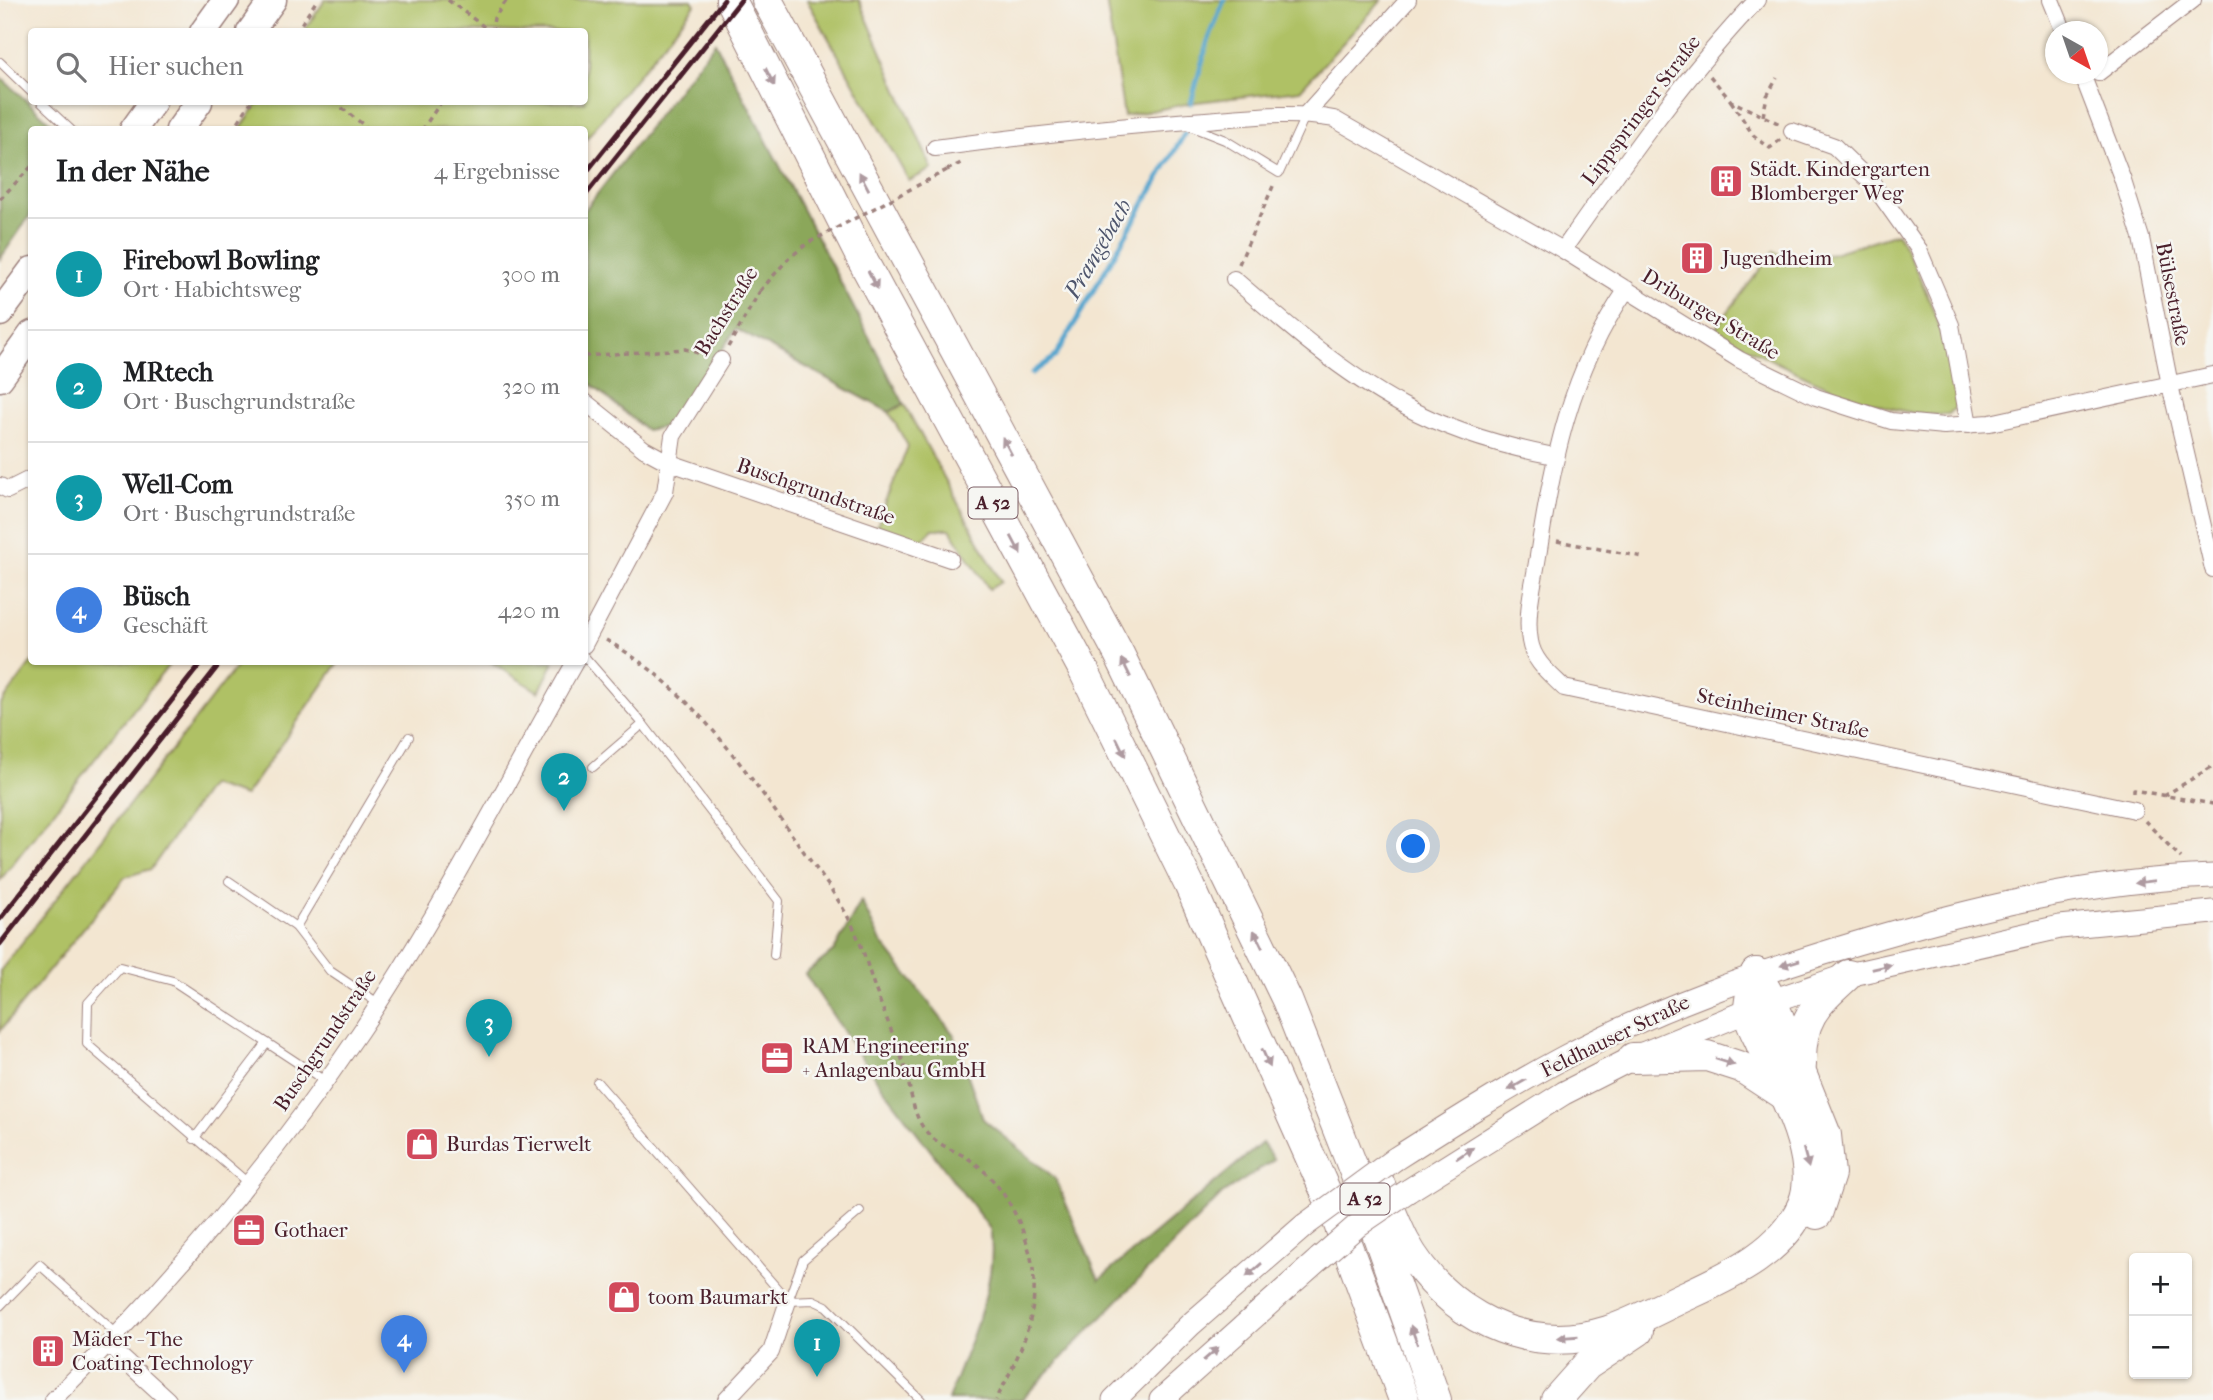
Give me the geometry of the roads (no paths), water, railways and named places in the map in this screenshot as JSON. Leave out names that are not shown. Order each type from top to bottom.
[{"type":"highway","name":"A 52","points":[[769,0],[782,29],[1119,653],[1287,1000],[1361,1188],[1436,1400]]},
{"type":"highway","name":"A 52","points":[[733,5],[864,264],[1082,667],[1189,884],[1357,1265],[1404,1400]]},
{"type":"highway","points":[[1287,1000],[1324,1055],[1404,1241],[1424,1272],[1449,1299],[1473,1317],[1500,1330],[1536,1339],[1573,1338],[1609,1331],[1728,1276],[1778,1242],[1803,1203],[1809,1170],[1800,1134],[1782,1094],[1760,1006],[1756,973]]},
{"type":"highway","points":[[1801,1069],[1800,1037],[1816,1005],[1847,975]]},
{"type":"highway","points":[[1556,1400],[1587,1365],[1637,1332],[1761,1271],[1799,1243],[1820,1209],[1830,1174],[1826,1135],[1801,1069],[1760,1006]]},
{"type":"highway","points":[[1633,1058],[1706,1056],[1741,1067],[1782,1094]]},
{"type":"highway","points":[[1357,1265],[1368,1335],[1386,1400]]},
{"type":"main road","points":[[206,28],[226,0]]},
{"type":"main road","points":[[253,28],[273,0]]},
{"type":"main road","points":[[136,126],[151,105]]},
{"type":"main road","points":[[182,126],[197,105]]},
{"type":"main road","points":[[0,313],[28,275]]},
{"type":"main road","points":[[0,378],[28,340]]},
{"type":"main road","name":"Feldhauser Straße","points":[[1114,1400],[1190,1325],[1305,1225],[1395,1159],[1564,1058],[1666,1008],[1756,973],[1949,915],[2058,893],[2206,876]]},
{"type":"main road","name":"Feldhauser Straße","points":[[1161,1400],[1358,1225],[1552,1100],[1633,1058],[1760,1006],[1847,975],[2060,927],[2213,912]]},
{"type":"street","points":[[935,148],[1087,129],[1306,114],[1408,0]]},
{"type":"street","name":"Lippspringer Straße","points":[[1563,250],[1642,138],[1701,63],[1757,0]]},
{"type":"street","points":[[2051,0],[2060,21]]},
{"type":"street","points":[[2108,63],[2193,0]]},
{"type":"street","name":"Bülsestraße","points":[[2093,84],[2141,238],[2170,384],[2213,569]]},
{"type":"street","name":"Driburger Straße","points":[[1306,114],[1334,119],[1563,250],[1740,360],[1816,397],[1891,421],[1944,426],[1969,425],[2213,375]]},
{"type":"street","points":[[1792,131],[1834,146],[1872,183],[1918,247],[1951,325],[1969,425]]},
{"type":"street","points":[[1234,279],[1304,339],[1401,404],[1480,438],[1554,456]]},
{"type":"street","name":"Steinheimer Straße","points":[[1627,289],[1607,318],[1578,380],[1554,456],[1529,615],[1530,643],[1539,664],[1564,688],[2134,810]]},
{"type":"street","name":"Bachstraße","points":[[668,462],[673,436],[721,360]]},
{"type":"street","name":"Buschgrundstraße","points":[[588,404],[643,449],[668,462],[950,559]]},
{"type":"street","points":[[588,638],[665,492],[668,462]]},
{"type":"street","points":[[3,491],[28,480]]},
{"type":"street","name":"Buschgrundstraße","points":[[53,1400],[113,1340],[213,1230],[325,1081],[426,926],[573,665]]},
{"type":"street","points":[[726,1400],[771,1352],[788,1301]]},
{"type":"street","points":[[113,1340],[168,1400]]},
{"type":"lane","points":[[0,62],[28,89]]},
{"type":"lane","points":[[44,105],[67,126]]},
{"type":"lane","points":[[1177,122],[1225,140],[1279,173],[1306,114]]},
{"type":"lane","points":[[588,661],[643,724],[779,901],[774,955]]},
{"type":"lane","points":[[593,767],[643,724]]},
{"type":"lane","points":[[296,927],[410,737]]},
{"type":"lane","points":[[229,881],[296,927],[330,971],[378,1003]]},
{"type":"lane","points":[[248,1183],[87,1044],[88,1003],[120,967],[173,981],[325,1081]]},
{"type":"lane","points":[[194,1139],[267,1043]]},
{"type":"lane","points":[[597,1082],[788,1301]]},
{"type":"lane","points":[[788,1301],[803,1260],[860,1211]]},
{"type":"lane","points":[[0,1306],[40,1265],[113,1340]]},
{"type":"lane","points":[[788,1301],[813,1300],[826,1306],[921,1400]]},
{"type":"waterway","name":"Prangebach","points":[[1191,103],[1207,44],[1224,0]]},
{"type":"waterway","name":"Prangebach","points":[[1032,373],[1055,357],[1185,133]]},
{"type":"railway","points":[[588,170],[724,0]]},
{"type":"railway","points":[[588,192],[741,0]]},
{"type":"railway","points":[[0,919],[200,665]]},
{"type":"railway","points":[[0,944],[219,665]]},
{"type":"place","name":"Städt. Kindergarten Blomberger Weg","points":[[1726,181]]},
{"type":"place","name":"Jugendheim","points":[[1697,258]]},
{"type":"place","name":"MRtech","points":[[564,811]]},
{"type":"place","name":"Well-Com","points":[[489,1057]]},
{"type":"place","name":"RAM Engineering + Anlagenbau GmbH","points":[[777,1058]]},
{"type":"place","name":"Burdas Tierwelt","points":[[422,1144]]},
{"type":"place","name":"Gothaer","points":[[249,1230]]},
{"type":"place","name":"toom Baumarkt","points":[[624,1297]]},
{"type":"place","name":"Mäder - The Coating Technology","points":[[48,1351]]},
{"type":"place","name":"Büsch","points":[[404,1373]]},
{"type":"place","name":"Firebowl Bowling","points":[[817,1377]]}]
